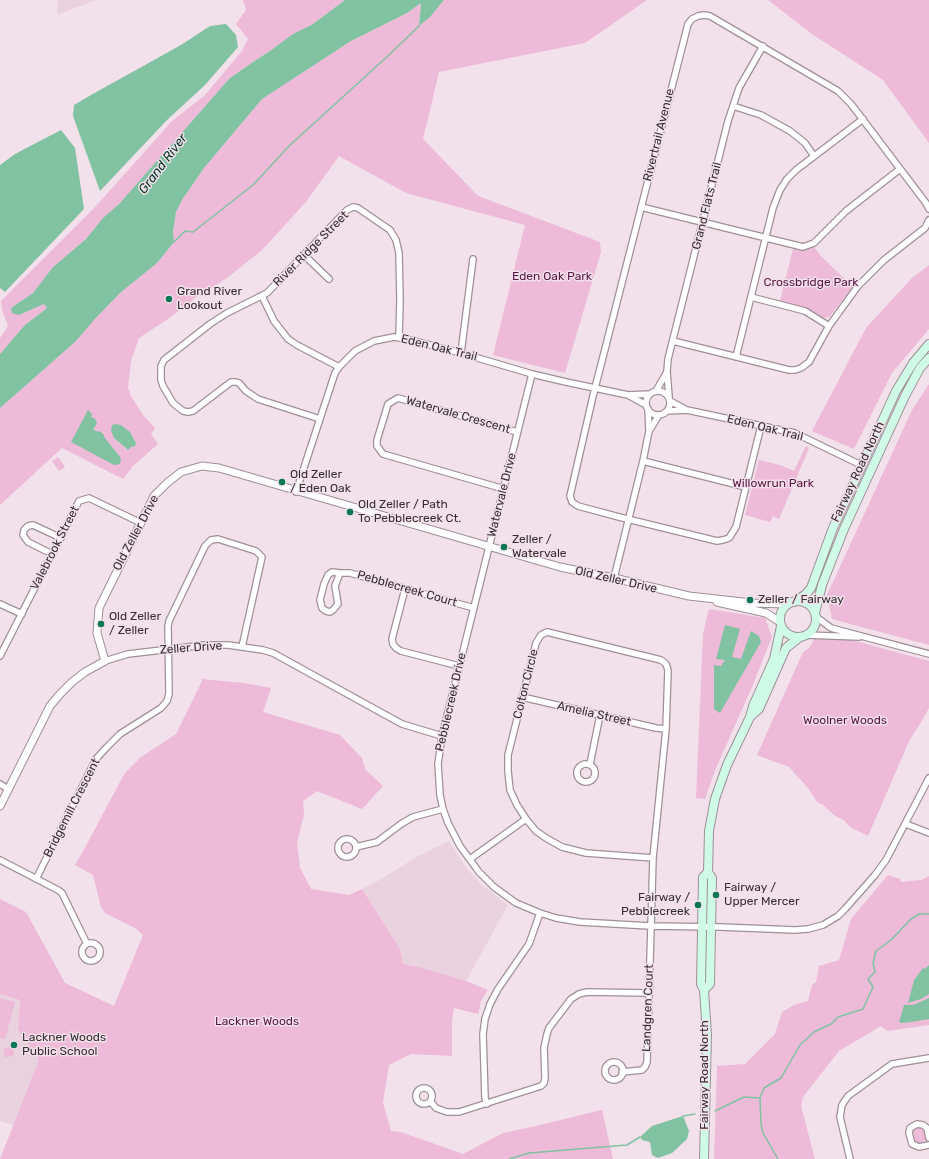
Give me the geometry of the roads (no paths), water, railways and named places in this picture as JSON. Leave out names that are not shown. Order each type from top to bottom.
[{"type":"main road","name":"Fairway Road North","points":[[791,603],[806,594],[811,588],[833,528],[896,391],[913,363],[929,344]]},
{"type":"main road","name":"Fairway Road North","points":[[815,615],[822,586],[844,529],[905,396],[920,368],[929,358]]},
{"type":"main road","points":[[799,601],[806,603],[811,607],[815,615],[814,627],[803,636],[792,636],[787,634],[781,624],[780,614],[791,603],[799,601]]},
{"type":"main road","name":"Fairway Road North","points":[[704,1159],[707,1064],[704,990],[710,984],[707,927],[712,878],[708,872],[709,831],[715,799],[727,765],[750,717],[753,706],[776,653],[781,624]]},
{"type":"main road","name":"Fairway Road North","points":[[750,717],[758,709],[786,648],[803,636]]},
{"type":"street","name":"Rivertrail Avenue","points":[[629,519],[578,506],[572,502],[570,496],[595,389],[685,30],[692,19],[704,15],[710,16],[833,87],[847,99],[863,119],[929,209]]},
{"type":"street","name":"Grand Flats Trail","points":[[669,399],[667,371],[668,359],[733,106],[742,81],[762,46]]},
{"type":"street","points":[[733,106],[765,117],[790,131],[806,143],[814,156]]},
{"type":"street","points":[[736,357],[775,202],[780,190],[792,174],[863,119]]},
{"type":"street","points":[[641,207],[800,247],[812,244],[846,211],[900,169]]},
{"type":"street","name":"River Ridge Street","points":[[320,419],[258,399],[236,382],[231,382],[198,408],[188,412],[183,411],[173,403],[163,386],[160,372],[161,366],[164,360],[210,324],[227,313],[262,296],[347,210],[353,208],[358,208],[390,230],[396,240],[399,253],[399,337]]},
{"type":"street","points":[[673,341],[788,370],[798,370],[809,362],[829,326],[843,305],[867,277],[894,252],[922,230],[929,220]]},
{"type":"street","points":[[304,255],[329,279]]},
{"type":"street","points":[[461,353],[473,259]]},
{"type":"street","points":[[262,296],[274,321],[288,339],[339,367]]},
{"type":"street","points":[[751,298],[805,311],[829,326]]},
{"type":"street","name":"Eden Oak Trail","points":[[296,492],[335,373],[355,351],[374,341],[399,337],[461,353],[532,374],[595,389],[628,395],[653,392]]},
{"type":"street","name":"Grand Flats Trail","points":[[653,392],[667,371]]},
{"type":"street","name":"Watervale Drive","points":[[489,547],[532,374]]},
{"type":"street","points":[[614,578],[649,431],[647,397],[653,392],[663,392],[669,399],[667,411],[659,415],[649,431]]},
{"type":"street","name":"Eden Oak Trail","points":[[628,395],[647,407]]},
{"type":"street","name":"Watervale Crescent","points":[[504,489],[382,454],[377,446],[377,440],[388,404],[398,398],[517,432]]},
{"type":"street","name":"Eden Oak Trail","points":[[669,399],[687,410]]},
{"type":"street","points":[[647,407],[652,414],[659,415]]},
{"type":"street","name":"Eden Oak Trail","points":[[667,411],[687,410],[795,434],[861,465]]},
{"type":"street","points":[[629,519],[717,541],[729,538],[736,527],[761,426]]},
{"type":"street","points":[[643,461],[746,487]]},
{"type":"street","name":"Old Zeller Drive","points":[[105,661],[97,633],[99,608],[105,593],[154,496],[181,472],[202,466],[219,468],[296,492],[560,567],[689,596],[762,604],[791,603]]},
{"type":"street","name":"Valebrook Street","points":[[0,656],[77,503],[89,498],[141,523]]},
{"type":"street","points":[[52,554],[28,542],[23,534],[24,530],[28,526],[33,525],[60,538]]},
{"type":"street","points":[[169,649],[168,626],[171,615],[205,546],[211,540],[218,539],[256,551],[262,557],[242,647]]},
{"type":"street","name":"Pebblecreek Drive","points":[[489,547],[442,736],[438,764],[438,780],[443,809],[453,835],[479,872],[494,887],[516,903],[556,918],[580,922],[650,926],[800,930],[815,927],[829,921],[845,909],[876,874],[886,860],[906,824],[929,778]]},
{"type":"street","name":"Pebblecreek Court","points":[[340,572],[335,586],[338,604],[330,612],[326,611],[322,608],[320,600],[324,584],[328,575],[332,572],[340,572],[350,573],[474,608]]},
{"type":"street","points":[[405,589],[392,639],[393,644],[401,651],[459,666]]},
{"type":"street","name":"Old Zeller Drive","points":[[704,598],[728,605],[766,612],[781,624]]},
{"type":"street","points":[[0,604],[22,614]]},
{"type":"street","points":[[815,615],[831,628],[929,654]]},
{"type":"street","name":"Colton Circle","points":[[650,926],[653,858],[666,729],[668,670],[666,664],[661,660],[547,632],[541,635],[536,642],[508,756],[510,790],[517,805],[536,831],[562,847],[586,853],[653,858]]},
{"type":"street","points":[[803,636],[863,636]]},
{"type":"street","name":"Zeller Drive","points":[[0,806],[50,706],[60,694],[85,672],[105,661],[128,654],[204,645],[228,645],[263,650],[273,653],[402,724],[442,736]]},
{"type":"street","name":"Bridgemill Crescent","points":[[36,879],[96,760],[107,746],[120,734],[160,708],[167,701],[169,694],[169,649]]},
{"type":"street","name":"Amelia Street","points":[[522,697],[666,729]]},
{"type":"street","points":[[590,764],[600,715]]},
{"type":"street","points":[[0,784],[8,789]]},
{"type":"street","points":[[356,847],[377,842],[401,824],[414,817],[443,809]]},
{"type":"street","points":[[470,859],[526,819]]},
{"type":"street","points":[[906,824],[929,833]]},
{"type":"street","points":[[0,860],[62,893],[87,944]]},
{"type":"street","points":[[487,1104],[485,1098],[483,1034],[485,1019],[495,994],[529,944],[540,913]]},
{"type":"street","name":"Landgren Court","points":[[622,1072],[642,1070],[647,1062],[650,926]]},
{"type":"street","points":[[430,1101],[436,1108],[447,1112],[458,1112],[541,1086],[544,1083],[545,1078],[544,1048],[547,1034],[568,1001],[575,996],[587,992],[649,993]]},
{"type":"street","points":[[850,1159],[840,1117],[842,1105],[848,1096],[892,1064],[929,1058]]},
{"type":"street","points":[[929,1138],[927,1128],[923,1125],[917,1124],[910,1128],[909,1133],[912,1144],[919,1147],[929,1145]]},
{"type":"water","name":"Grand River","points":[[345,0],[444,0],[430,17],[419,26],[421,3],[407,13],[351,41],[262,99],[204,168],[182,200],[176,212],[173,232],[174,242],[157,263],[120,293],[75,342],[0,408],[0,354],[25,325],[47,308],[44,304],[19,315],[12,313],[11,308],[33,293],[53,267],[86,239],[103,218],[119,204],[230,78],[293,34],[313,24]]},
{"type":"water","points":[[226,24],[236,35],[238,47],[205,85],[167,120],[100,191],[73,116],[74,105],[181,45],[210,26]]},
{"type":"water","points":[[61,130],[75,148],[84,209],[5,292],[0,288],[0,165],[15,154]]},
{"type":"water","points":[[88,410],[92,414],[91,417],[95,419],[97,423],[93,430],[101,432],[104,435],[121,458],[120,464],[114,465],[71,442]]},
{"type":"water","points":[[112,425],[121,425],[130,432],[136,443],[135,446],[128,450],[114,438],[111,430]]},
{"type":"water","points":[[725,625],[740,629],[732,657],[741,659],[751,631],[759,636],[761,642],[720,713],[714,709],[714,665],[721,666],[725,660],[716,659]]},
{"type":"water","points":[[929,965],[929,994],[921,999],[908,1003],[914,980],[923,968],[925,969]]},
{"type":"water","points":[[929,998],[929,1019],[902,1023],[899,1022],[904,1005],[913,1005]]},
{"type":"water","points":[[683,1116],[689,1131],[687,1139],[672,1153],[658,1158],[652,1155],[650,1142],[642,1140],[640,1137],[652,1126]]},
{"type":"waterway","points":[[174,242],[185,231],[193,232],[253,185],[289,146],[419,26]]},
{"type":"waterway","points":[[778,1159],[763,1133],[761,1124],[760,1098],[764,1088],[781,1078],[800,1045],[814,1032],[831,1024],[838,1017],[863,1009],[873,987],[868,979],[875,972],[873,963],[876,951],[891,940],[911,919],[919,914],[929,914]]},
{"type":"waterway","points":[[715,1111],[744,1097],[760,1098]]},
{"type":"waterway","points":[[683,1116],[695,1114]]},
{"type":"waterway","points":[[509,1159],[529,1153],[627,1145],[640,1137]]},
{"type":"place","name":"Grand River Lookout","points":[[169,299]]},
{"type":"place","name":"Old Zeller / Eden Oak","points":[[282,482]]},
{"type":"place","name":"Old Zeller / Path To Pebblecreek Ct.","points":[[350,512]]},
{"type":"place","name":"Zeller / Watervale","points":[[504,547]]},
{"type":"place","name":"Zeller / Fairway","points":[[750,600]]},
{"type":"place","name":"Old Zeller / Zeller","points":[[101,624]]},
{"type":"place","name":"Fairway / Upper Mercer","points":[[716,895]]},
{"type":"place","name":"Fairway / Pebblecreek","points":[[698,905]]},
{"type":"place","name":"Lackner Woods Public School","points":[[14,1045]]},
{"type":"park label","name":"Eden Oak Park","points":[[552,277]]},
{"type":"park label","name":"Crossbridge Park","points":[[811,283]]},
{"type":"park label","name":"Willowrun Park","points":[[773,484]]},
{"type":"park label","name":"Woolner Woods","points":[[845,721]]},
{"type":"park label","name":"Lackner Woods","points":[[257,1022]]}]
